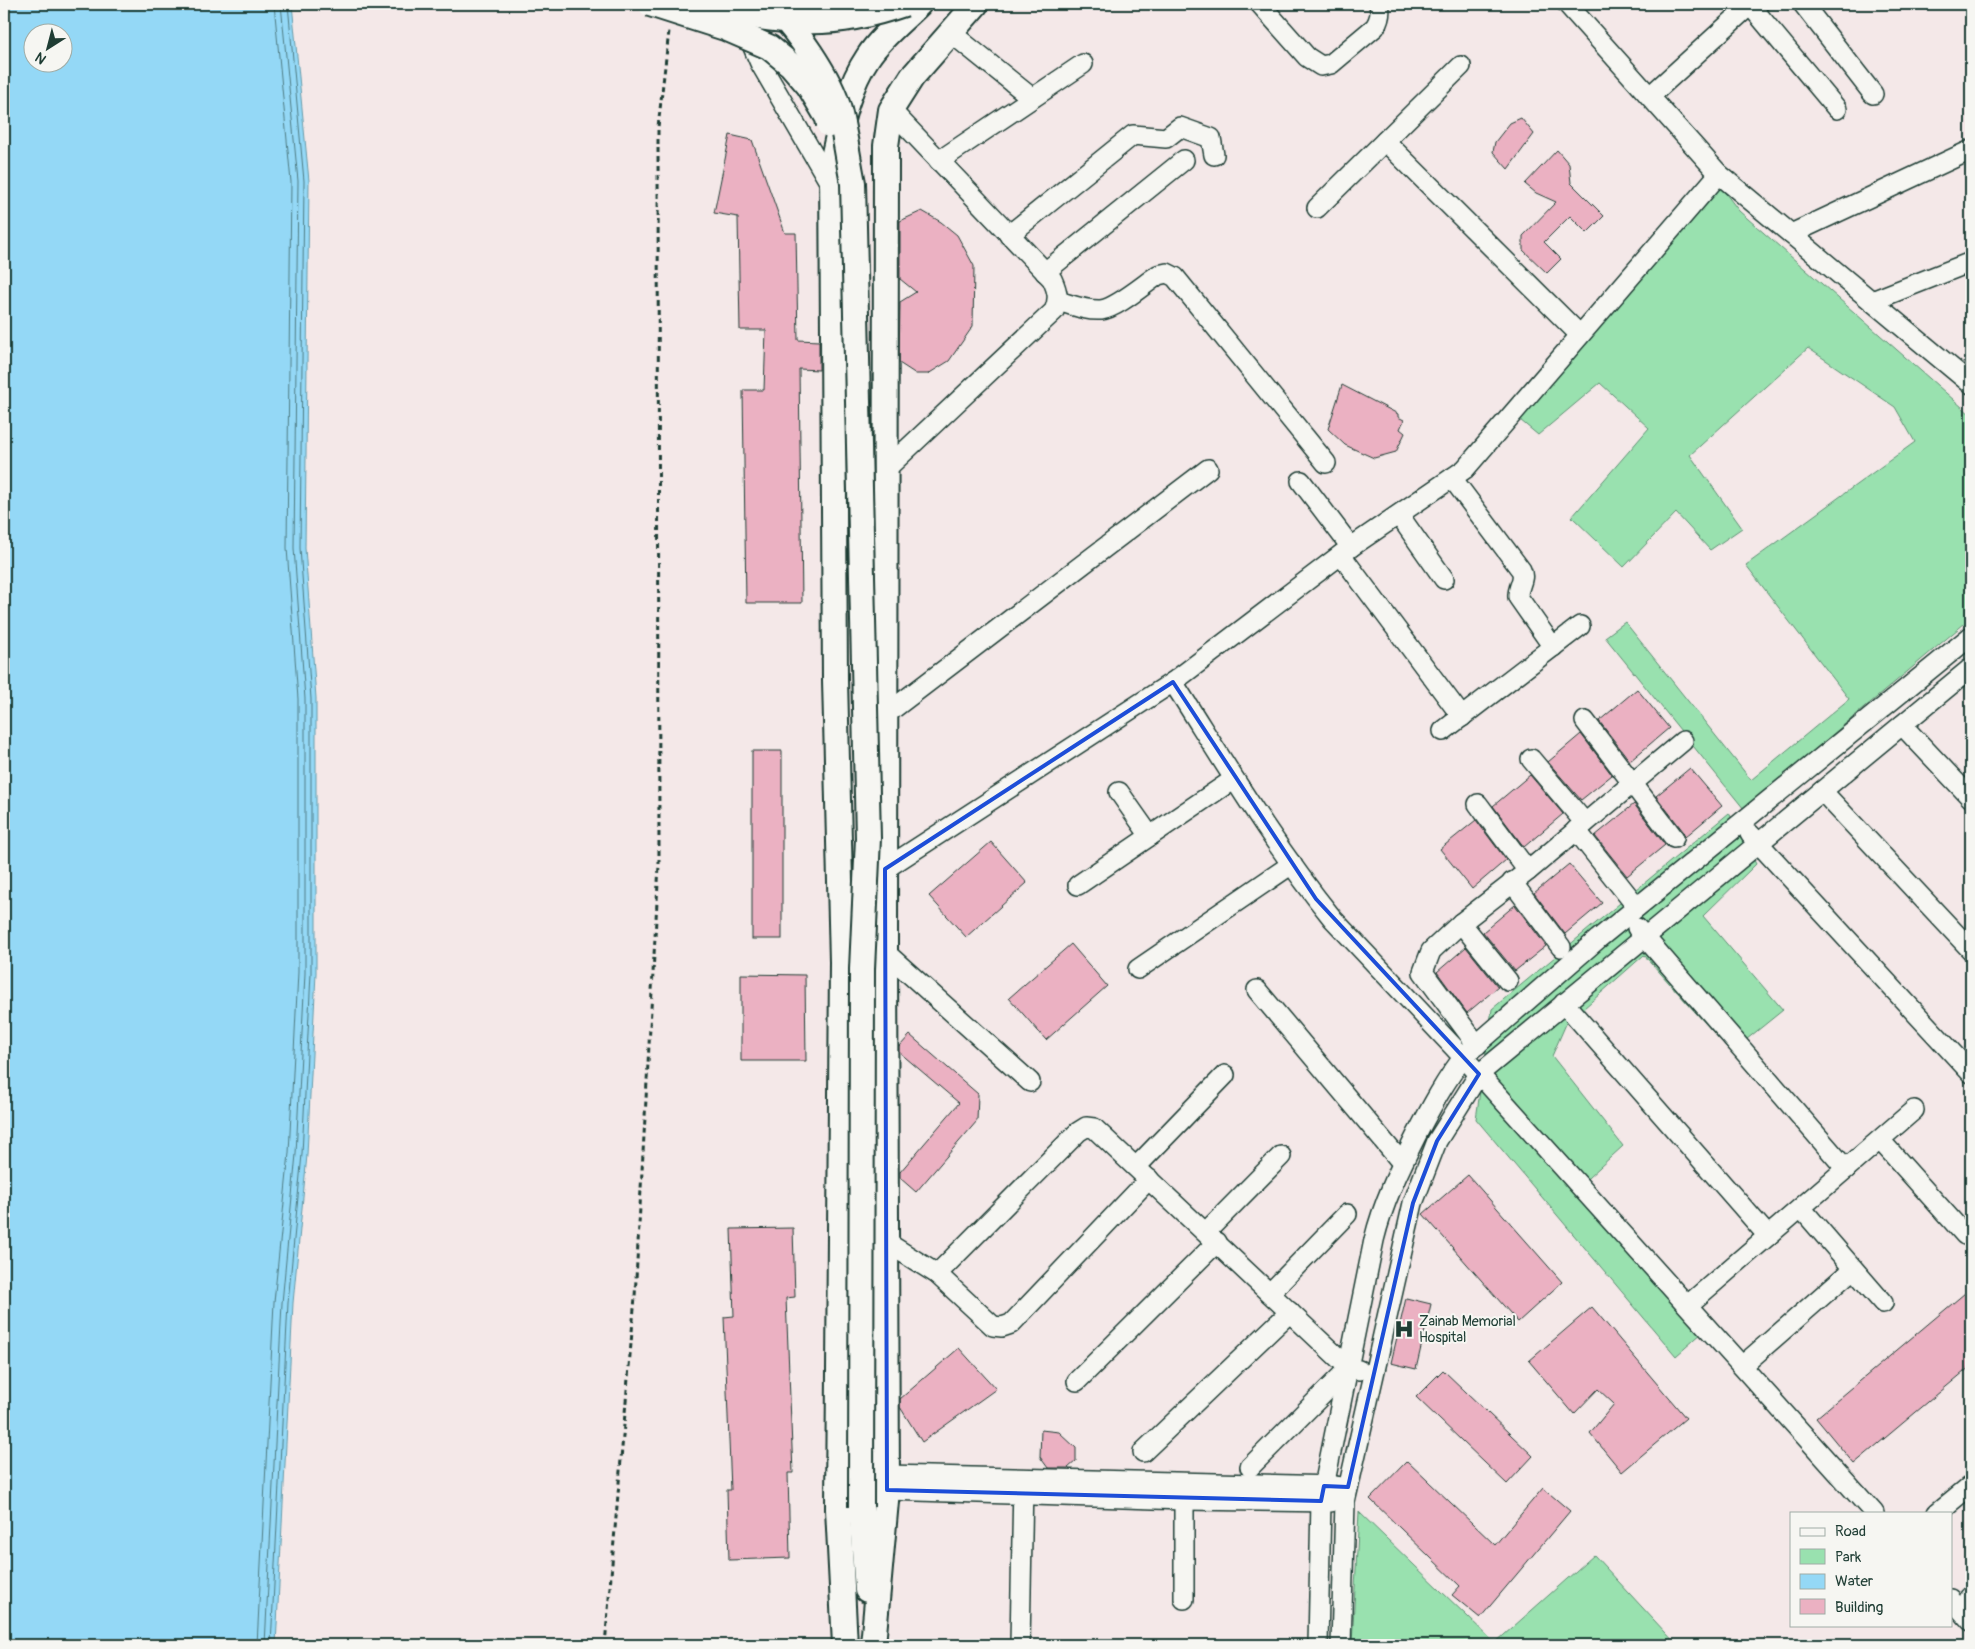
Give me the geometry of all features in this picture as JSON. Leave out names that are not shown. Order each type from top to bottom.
[{"type":"main road","points":[[650,4],[725,28],[769,47],[810,86],[828,118],[839,165],[842,211],[854,902],[841,926]]},
{"type":"main road","points":[[770,4],[779,12],[797,36],[829,86],[839,109],[853,183],[868,838],[862,979],[861,1507],[872,1645]]},
{"type":"main road","points":[[669,13],[831,21],[885,10],[904,4]]},
{"type":"main road","points":[[844,1645],[838,1495],[842,962],[835,680],[832,163],[851,88],[857,74],[878,43],[919,4]]},
{"type":"main road","points":[[872,1645],[887,1483],[885,957],[886,146],[891,110],[912,77],[976,4]]},
{"type":"main road","points":[[842,962],[885,957]]},
{"type":"street","points":[[739,4],[740,16],[760,63],[831,185]]},
{"type":"street","points":[[1260,4],[1308,58],[1321,66],[1331,64],[1375,27],[1379,22],[1379,4]]},
{"type":"street","points":[[1567,4],[1718,174],[1971,384]]},
{"type":"street","points":[[1650,96],[1751,4],[1837,109]]},
{"type":"street","points":[[1803,4],[1872,94]]},
{"type":"street","points":[[950,32],[1032,98]]},
{"type":"street","points":[[939,161],[1083,64]]},
{"type":"street","points":[[1317,208],[1461,66]]},
{"type":"street","points":[[886,469],[1054,311],[1058,301],[1058,291],[1045,272],[891,110]]},
{"type":"street","points":[[1010,235],[1133,135],[1166,138],[1180,127],[1211,138],[1214,155]]},
{"type":"street","points":[[1385,141],[1580,334]]},
{"type":"street","points":[[1792,234],[1971,150]]},
{"type":"street","points":[[1045,272],[1184,160]]},
{"type":"street","points":[[885,869],[1173,682],[1346,551],[1465,469],[1718,174]]},
{"type":"street","points":[[1872,301],[1970,266]]},
{"type":"street","points":[[1058,301],[1089,310],[1101,310],[1110,307],[1158,275],[1167,273],[1176,277],[1326,463]]},
{"type":"street","points":[[885,715],[1208,469]]},
{"type":"street","points":[[1452,478],[1521,570],[1523,579],[1518,597],[1553,647]]},
{"type":"street","points":[[1301,482],[1346,551],[1462,717]]},
{"type":"street","points":[[1399,514],[1444,579]]},
{"type":"street","points":[[1443,731],[1580,626]]},
{"type":"street","points":[[1318,1645],[1322,1494],[1379,1218],[1402,1164],[1451,1072],[1477,1045],[1631,912],[1971,636]]},
{"type":"street","points":[[1341,1645],[1347,1494],[1413,1203],[1437,1141],[1479,1074],[1971,668]]},
{"type":"street","points":[[1173,682],[1234,779],[1292,864],[1333,919],[1479,1074],[1873,1512]]},
{"type":"street","points":[[1585,721],[1674,838]]},
{"type":"street","points":[[1902,725],[1971,798]]},
{"type":"street","points":[[1477,1045],[1423,972],[1430,951],[1461,923],[1528,871],[1632,782],[1683,742]]},
{"type":"street","points":[[1531,759],[1581,826],[1645,936],[1846,1169]]},
{"type":"street","points":[[1078,886],[1234,779]]},
{"type":"street","points":[[1822,791],[1971,950]]},
{"type":"street","points":[[1119,792],[1150,836]]},
{"type":"street","points":[[1478,804],[1528,871]]},
{"type":"street","points":[[1741,823],[1758,844],[1971,1073]]},
{"type":"street","points":[[1138,969],[1292,864]]},
{"type":"street","points":[[1512,882],[1562,946]]},
{"type":"street","points":[[1461,923],[1508,981]]},
{"type":"street","points":[[885,957],[1030,1082]]},
{"type":"street","points":[[1257,990],[1402,1164]]},
{"type":"street","points":[[1564,1003],[1768,1236]]},
{"type":"street","points":[[886,1242],[937,1274],[993,1326],[1002,1327],[1011,1324],[1225,1075]]},
{"type":"street","points":[[1688,1305],[1914,1110]]},
{"type":"street","points":[[937,1274],[1078,1132],[1086,1127],[1094,1128],[1349,1368],[1375,1374]]},
{"type":"street","points":[[1880,1140],[1965,1235]]},
{"type":"street","points":[[1077,1381],[1211,1237],[1281,1156]]},
{"type":"street","points":[[1801,1208],[1883,1303]]},
{"type":"street","points":[[1270,1293],[1347,1214]]},
{"type":"street","points":[[1742,1366],[1853,1268]]},
{"type":"street","points":[[1143,1452],[1290,1312]]},
{"type":"street","points":[[1250,1467],[1349,1368]]},
{"type":"street","points":[[887,1483],[1347,1494]]},
{"type":"street","points":[[1938,1512],[1971,1485]]},
{"type":"street","points":[[1020,1645],[1024,1486]]},
{"type":"street","points":[[1184,1491],[1184,1599]]},
{"type":"street","points":[[1964,1598],[1971,1621]]},
{"type":"path","points":[[605,1645],[635,1297],[659,865],[658,127],[669,13]]},
{"type":"highlighted area","points":[[1173,682],[1316,899],[1479,1074],[1437,1141],[1413,1203],[1348,1487],[1324,1486],[1321,1501],[887,1490],[885,869]]},
{"type":"green space","points":[[1720,186],[1739,211],[1971,415],[1971,618],[1744,809],[1605,637],[1625,622],[1751,780],[1849,699],[1746,565],[1915,442],[1895,407],[1808,348],[1690,455],[1742,528],[1710,550],[1676,513],[1624,567],[1572,517],[1649,428],[1600,383],[1538,435],[1520,420]]},
{"type":"green space","points":[[1729,813],[1756,864],[1703,916],[1783,1010],[1731,1052],[1644,955],[1566,1024],[1552,1056],[1623,1146],[1577,1188],[1703,1332],[1676,1356],[1476,1119],[1492,1009]]},
{"type":"green space","points":[[1359,1512],[1495,1643],[1594,1555],[1677,1645],[1352,1645]]},
{"type":"water","points":[[4,4],[292,4],[309,181],[305,548],[316,698],[316,973],[307,1155],[293,1303],[276,1645],[4,1645]]},
{"type":"building","points":[[1521,118],[1534,134],[1508,169],[1493,152],[1495,142],[1510,123]]},
{"type":"building","points":[[730,135],[752,140],[785,233],[796,233],[798,340],[819,341],[819,370],[799,369],[802,603],[746,603],[743,390],[764,390],[766,330],[740,330],[738,217],[714,213]]},
{"type":"building","points":[[1557,150],[1569,164],[1571,183],[1604,216],[1587,233],[1570,216],[1544,242],[1561,259],[1547,273],[1523,250],[1523,236],[1556,202],[1536,193],[1525,184]]},
{"type":"building","points":[[922,211],[941,222],[957,235],[974,266],[973,326],[949,361],[928,374],[916,374],[899,363],[900,302],[916,292],[900,279],[900,221]]},
{"type":"building","points":[[1342,385],[1398,414],[1398,417],[1404,420],[1400,429],[1405,433],[1396,452],[1374,458],[1345,445],[1328,429]]},
{"type":"building","points":[[1637,689],[1669,728],[1630,761],[1599,721]]},
{"type":"building","points":[[1581,734],[1612,775],[1581,800],[1548,762]]},
{"type":"building","points":[[752,751],[782,751],[782,939],[752,939]]},
{"type":"building","points":[[1690,768],[1722,806],[1685,837],[1683,831],[1656,796]]},
{"type":"building","points":[[1530,775],[1563,814],[1524,847],[1493,806]]},
{"type":"building","points":[[1634,804],[1665,845],[1627,876],[1595,836]]},
{"type":"building","points":[[1476,820],[1506,860],[1472,889],[1440,849]]},
{"type":"building","points":[[991,842],[1027,883],[966,937],[929,896]]},
{"type":"building","points":[[1569,864],[1602,903],[1565,934],[1534,893]]},
{"type":"building","points":[[1515,905],[1546,946],[1515,971],[1483,932]]},
{"type":"building","points":[[1071,944],[1107,986],[1046,1040],[1009,998]]},
{"type":"building","points":[[1466,947],[1498,987],[1467,1013],[1437,972]]},
{"type":"building","points":[[741,974],[805,975],[806,1061],[741,1061]]},
{"type":"building","points":[[910,1035],[978,1094],[977,1121],[916,1192],[900,1178],[900,1172],[959,1103],[899,1052],[899,1047]]},
{"type":"building","points":[[1468,1175],[1562,1282],[1518,1322],[1423,1214]]},
{"type":"building","points":[[793,1228],[795,1297],[786,1298],[793,1473],[788,1473],[790,1558],[729,1560],[727,1490],[731,1490],[724,1317],[734,1316],[731,1229]]},
{"type":"building","points":[[1971,1288],[1971,1366],[1854,1464],[1816,1418]]},
{"type":"building","points":[[1406,1298],[1431,1304],[1416,1369],[1391,1363]]},
{"type":"building","points":[[1592,1307],[1686,1418],[1622,1472],[1590,1433],[1614,1404],[1598,1389],[1574,1414],[1529,1361]]},
{"type":"building","points":[[959,1348],[996,1389],[922,1442],[900,1407],[900,1399]]},
{"type":"building","points":[[1443,1370],[1533,1456],[1507,1484],[1416,1397]]},
{"type":"building","points":[[1041,1430],[1059,1432],[1076,1448],[1076,1461],[1068,1468],[1048,1468],[1040,1457]]},
{"type":"building","points":[[1407,1461],[1495,1545],[1543,1488],[1570,1511],[1480,1618],[1452,1595],[1460,1586],[1370,1499]]},
{"type":"place","name":"Zainab Memorial Hospital","points":[[1404,1329]]}]
